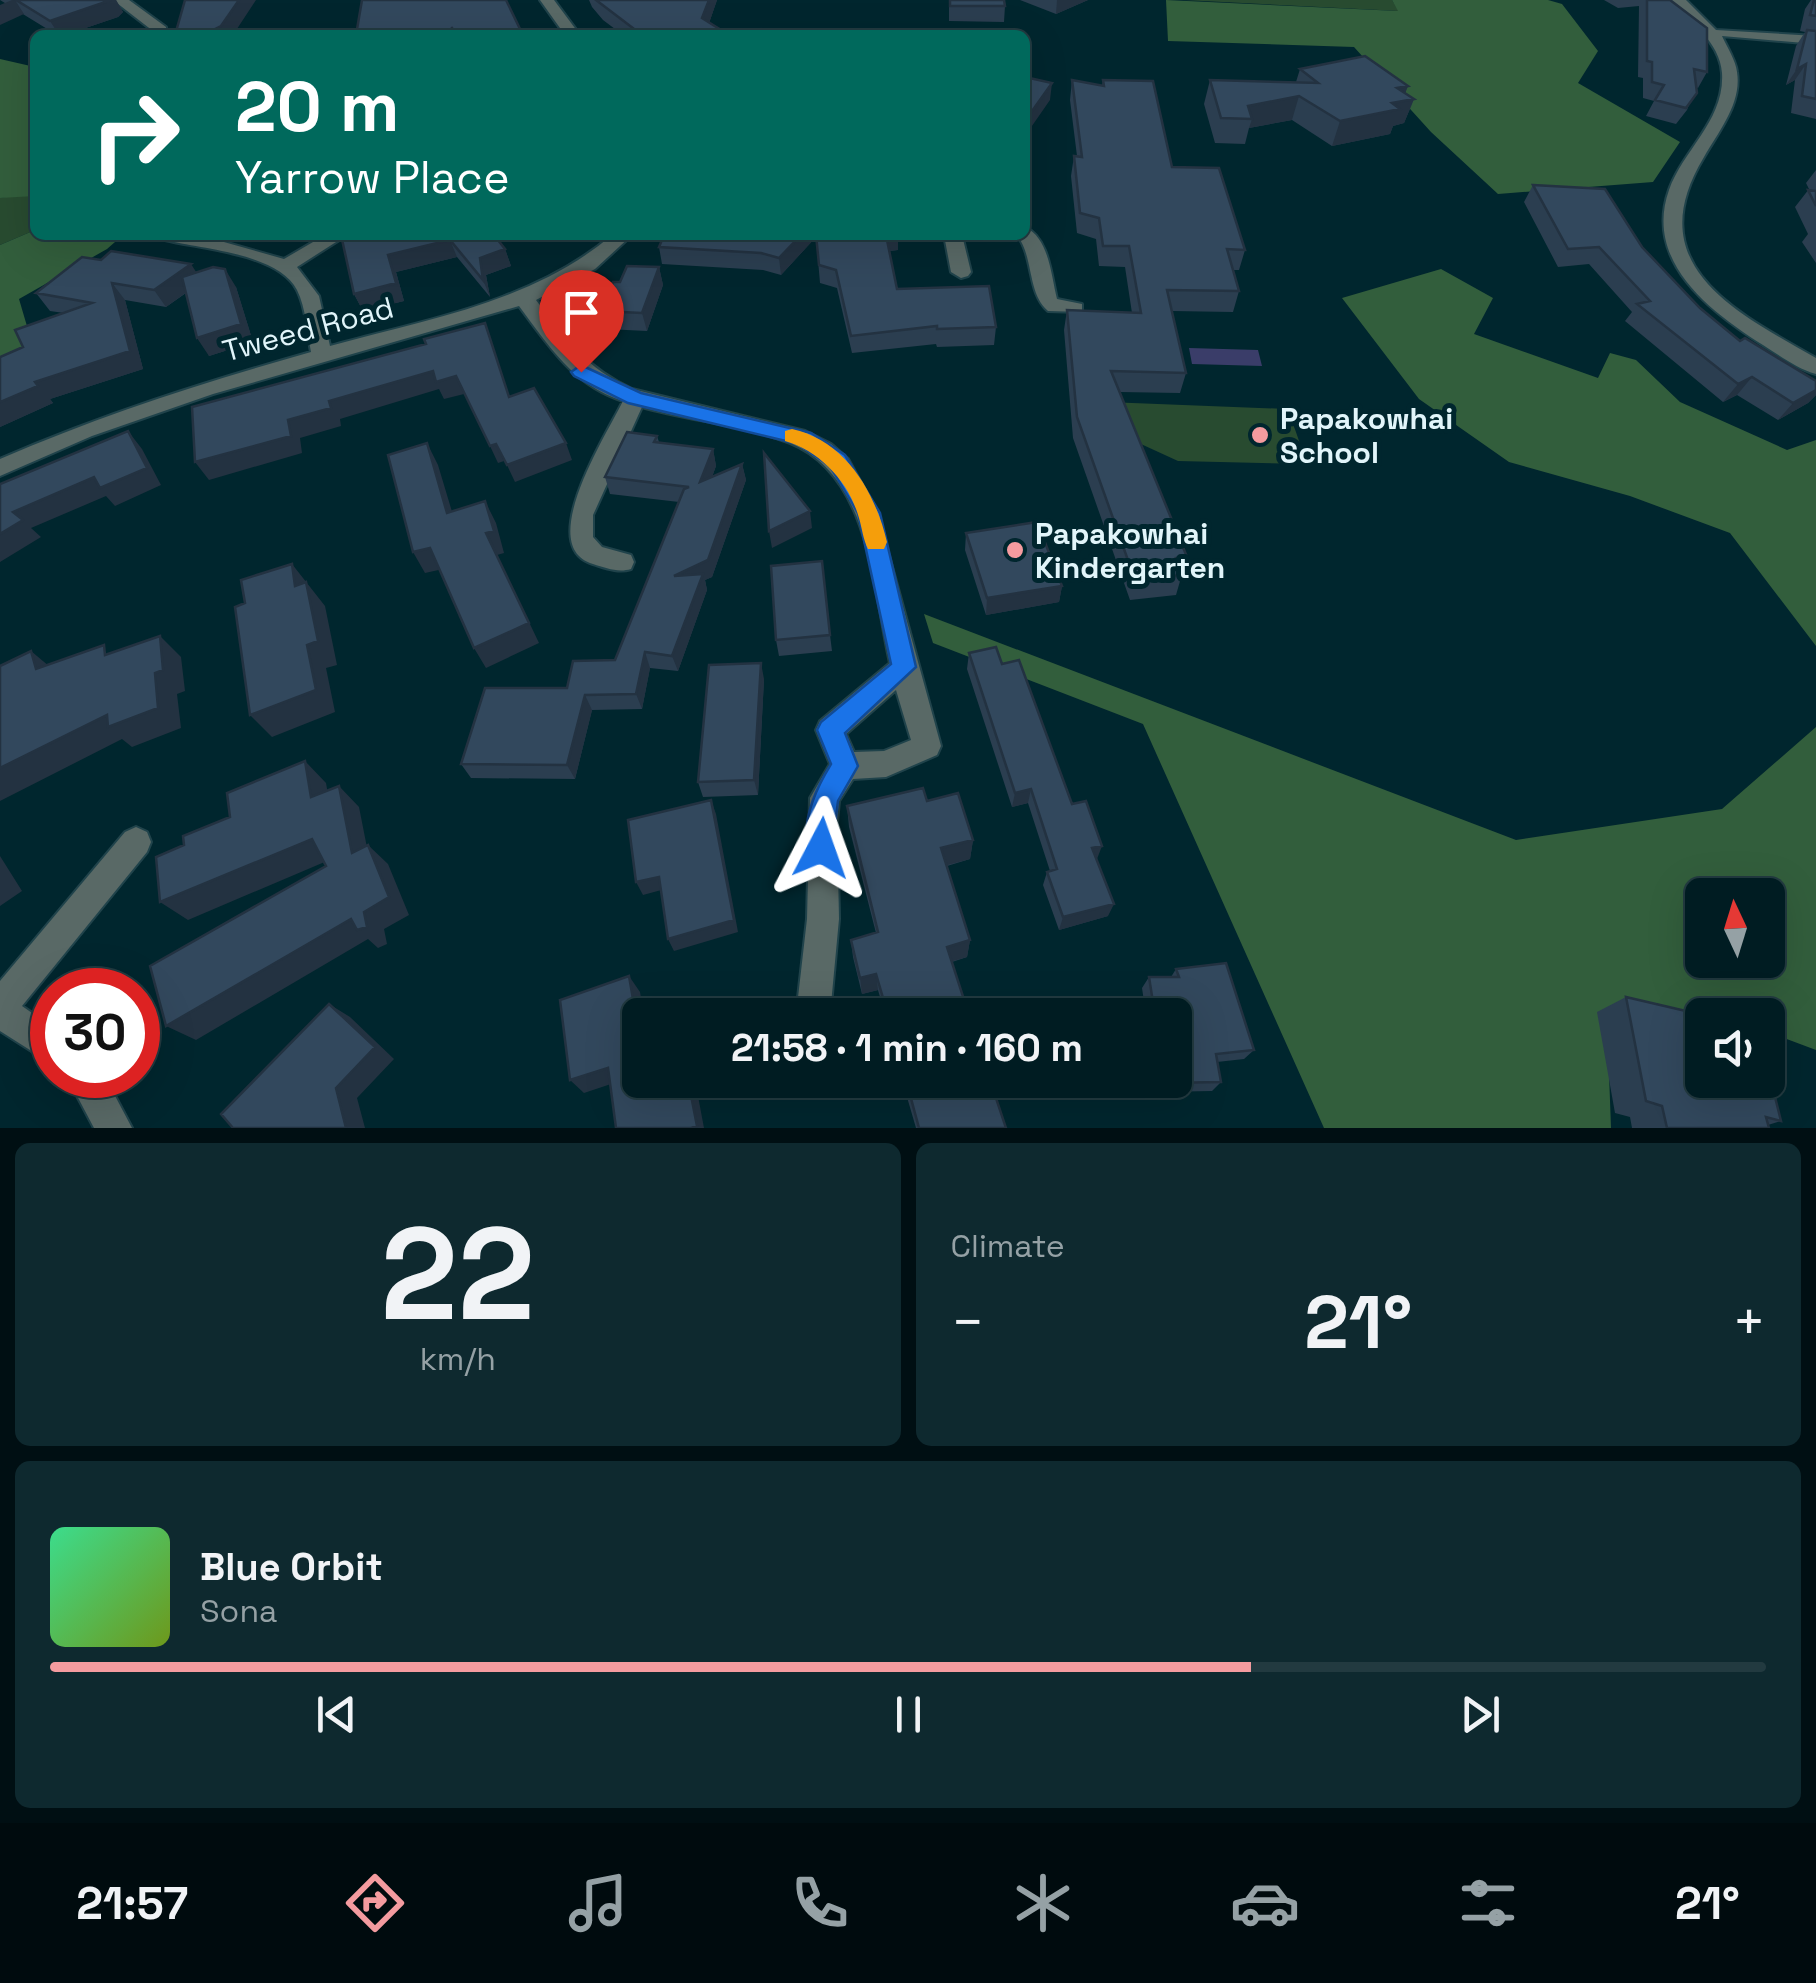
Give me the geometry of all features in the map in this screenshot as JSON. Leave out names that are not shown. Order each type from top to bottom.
[{"type":"street","points":[[120,0],[160,30]]},
{"type":"street","points":[[548,2],[572,0]]},
{"type":"street","points":[[1678,0],[1722,32],[1739,52],[1749,87],[1740,113],[1675,205],[1670,228],[1673,242],[1699,283],[1724,308],[1816,367]]},
{"type":"street","points":[[548,2],[569,30]]},
{"type":"street","points":[[1722,32],[1816,40]]},
{"type":"street","points":[[1030,239],[1048,300],[1055,307],[1075,308]]},
{"type":"street","points":[[189,240],[268,258],[285,266],[306,286],[322,356]]},
{"type":"street","points":[[285,266],[329,240]]},
{"type":"street","name":"Tweed Road","points":[[0,468],[146,408],[524,298],[588,265],[617,240]]},
{"type":"street","points":[[954,240],[962,272]]},
{"type":"street","points":[[524,298],[581,372],[635,398],[804,438],[838,460],[869,513],[904,667],[927,746],[886,764],[845,766]]},
{"type":"street","points":[[622,562],[594,555],[581,540],[581,515],[635,398]]},
{"type":"street","points":[[845,766],[830,730],[904,667]]},
{"type":"street","points":[[815,998],[823,918],[823,810],[825,798],[845,766]]},
{"type":"street","points":[[30,1031],[0,1009],[136,842]]},
{"type":"street","points":[[97,1098],[114,1128]]},
{"type":"green space","points":[[1166,0],[1398,11],[1392,0],[1548,0],[1562,4],[1598,51],[1578,83],[1680,142],[1653,182],[1498,194],[1431,132],[1354,47],[1168,41]]},
{"type":"green space","points":[[1183,0],[1392,0],[1399,11]]},
{"type":"green space","points":[[0,59],[30,66],[30,196],[0,198]]},
{"type":"green space","points":[[30,195],[30,232],[0,245],[0,198]]},
{"type":"green space","points":[[30,232],[30,240],[117,240],[19,299],[34,350],[0,364],[0,245]]},
{"type":"green space","points":[[1441,269],[1493,298],[1474,334],[1598,378],[1610,353],[1636,360],[1680,402],[1787,450],[1816,440],[1816,646],[1730,533],[1630,496],[1509,462],[1419,399],[1342,298]]},
{"type":"green space","points":[[1107,402],[1288,409],[1307,464],[1178,461],[1106,428]]},
{"type":"green space","points":[[924,614],[1516,840],[1722,809],[1816,727],[1816,1050],[1785,1038],[1785,998],[1685,998],[1685,1017],[1607,1018],[1611,1128],[1324,1128],[1143,724],[933,643]]},
{"type":"water","points":[[1189,348],[1258,350],[1262,366],[1192,364]]},
{"type":"building","points":[[16,0],[111,0],[50,21]]},
{"type":"building","points":[[185,0],[239,0],[221,26],[213,30],[176,30]]},
{"type":"building","points":[[362,0],[506,0],[521,30],[452,28],[357,30]]},
{"type":"building","points":[[596,0],[709,0],[702,18],[721,30],[635,30]]},
{"type":"building","points":[[950,0],[1004,0],[1005,6],[950,6]]},
{"type":"building","points":[[1647,0],[1670,0],[1707,28],[1707,72],[1694,69],[1697,93],[1686,108],[1655,100],[1664,85],[1652,82],[1652,62],[1647,61]]},
{"type":"building","points":[[1816,0],[1816,16],[1810,15]]},
{"type":"building","points":[[1807,30],[1816,31],[1816,99],[1802,96],[1806,64],[1797,69]]},
{"type":"building","points":[[1365,56],[1408,86],[1397,88],[1414,99],[1392,103],[1400,109],[1340,121],[1299,96],[1248,106],[1252,119],[1221,118],[1210,80],[1318,83],[1300,69]]},
{"type":"building","points":[[1030,78],[1052,83],[1030,114]]},
{"type":"building","points":[[1072,80],[1104,86],[1103,80],[1153,81],[1172,167],[1219,168],[1245,250],[1227,249],[1239,291],[1167,290],[1186,373],[1111,371],[1187,557],[1176,558],[1182,575],[1135,580],[1077,417],[1067,310],[1141,313],[1129,246],[1103,246],[1099,218],[1080,213],[1074,156],[1082,157]]},
{"type":"building","points":[[1533,185],[1605,189],[1642,247],[1700,308],[1740,341],[1745,338],[1816,381],[1816,390],[1793,403],[1752,377],[1738,384],[1637,304],[1650,301],[1599,247],[1568,249]]},
{"type":"building","points":[[342,240],[450,240],[388,255],[396,283],[354,294]]},
{"type":"building","points":[[450,240],[498,240],[505,249],[480,258],[483,280]]},
{"type":"building","points":[[662,240],[796,240],[779,258],[761,253],[659,247]]},
{"type":"building","points":[[816,240],[887,240],[897,289],[989,286],[996,327],[937,326],[851,336],[836,270],[819,265]]},
{"type":"building","points":[[111,251],[191,264],[154,290],[112,283],[130,351],[35,382],[38,386],[0,402],[0,357],[23,347],[15,330],[92,303],[36,293],[82,257],[101,260]]},
{"type":"building","points":[[627,266],[659,267],[642,313],[601,311],[613,282],[620,282]]},
{"type":"building","points":[[213,267],[225,269],[241,324],[197,338],[182,277]]},
{"type":"building","points":[[485,323],[509,397],[534,388],[566,443],[507,465],[496,444],[490,446],[456,376],[436,382],[433,371],[329,401],[331,408],[288,420],[291,436],[195,462],[192,407],[426,344],[424,339]]},
{"type":"building","points":[[128,431],[147,468],[100,488],[94,477],[13,512],[23,520],[0,534],[0,484]]},
{"type":"building","points":[[627,432],[657,436],[654,442],[713,449],[700,482],[742,464],[708,560],[674,576],[703,574],[672,656],[645,652],[636,694],[585,695],[567,765],[461,764],[485,688],[567,688],[573,661],[615,660],[684,489],[689,487],[605,477]]},
{"type":"building","points":[[427,443],[447,513],[485,501],[494,531],[486,533],[529,623],[474,648],[430,548],[413,552],[388,455]]},
{"type":"building","points":[[764,453],[810,511],[769,531]]},
{"type":"building","points":[[1037,522],[1062,586],[987,598],[966,533]]},
{"type":"building","points":[[822,561],[830,635],[776,640],[771,566]]},
{"type":"building","points":[[292,564],[295,586],[306,582],[318,641],[307,645],[316,690],[250,715],[235,607],[245,603],[241,580]]},
{"type":"building","points":[[160,636],[163,670],[155,673],[158,708],[108,727],[107,715],[0,768],[0,666],[31,651],[36,669],[104,645],[105,655]]},
{"type":"building","points":[[996,647],[1002,664],[1019,660],[1072,804],[1086,801],[1102,846],[1092,848],[1114,904],[1063,917],[1047,872],[1057,869],[1031,789],[1015,793],[969,653]]},
{"type":"building","points":[[761,663],[754,780],[698,782],[709,665]]},
{"type":"building","points":[[305,761],[311,797],[339,786],[352,853],[368,845],[389,897],[364,912],[367,927],[357,930],[351,919],[166,1026],[160,1004],[160,968],[150,966],[326,866],[312,839],[160,902],[156,857],[184,845],[183,836],[230,817],[227,793]]},
{"type":"building","points":[[923,788],[927,801],[958,793],[973,840],[941,848],[970,940],[947,947],[964,998],[883,998],[876,974],[860,978],[851,940],[878,932],[847,806]]},
{"type":"building","points":[[711,800],[734,920],[668,939],[659,877],[636,882],[628,820]]},
{"type":"building","points":[[1226,963],[1254,1050],[1216,1054],[1221,1082],[1192,1083],[1192,998],[1152,998],[1149,977],[1179,977],[1176,969]]},
{"type":"building","points":[[629,976],[633,998],[622,998],[622,1098],[692,1098],[697,1126],[616,1128],[608,1068],[570,1080],[560,1000]]},
{"type":"building","points":[[1626,997],[1685,1011],[1685,1098],[1775,1098],[1781,1121],[1766,1117],[1769,1128],[1667,1128],[1662,1106],[1646,1101]]},
{"type":"building","points":[[329,1004],[375,1047],[336,1088],[346,1128],[233,1128],[221,1114]]},
{"type":"building","points":[[911,1098],[996,1098],[1006,1128],[919,1128]]},
{"type":"slow traffic","points":[[792,436],[804,438],[838,460],[869,513],[876,542]]},
{"type":"place","name":"Papakowhai School","points":[[1260,435]]},
{"type":"place","name":"Papakowhai Kindergarten","points":[[1015,550]]},
{"type":"route","points":[[581,372],[635,398],[804,438],[838,460],[869,513],[904,667],[830,730],[845,766],[825,798],[821,848]]}]
